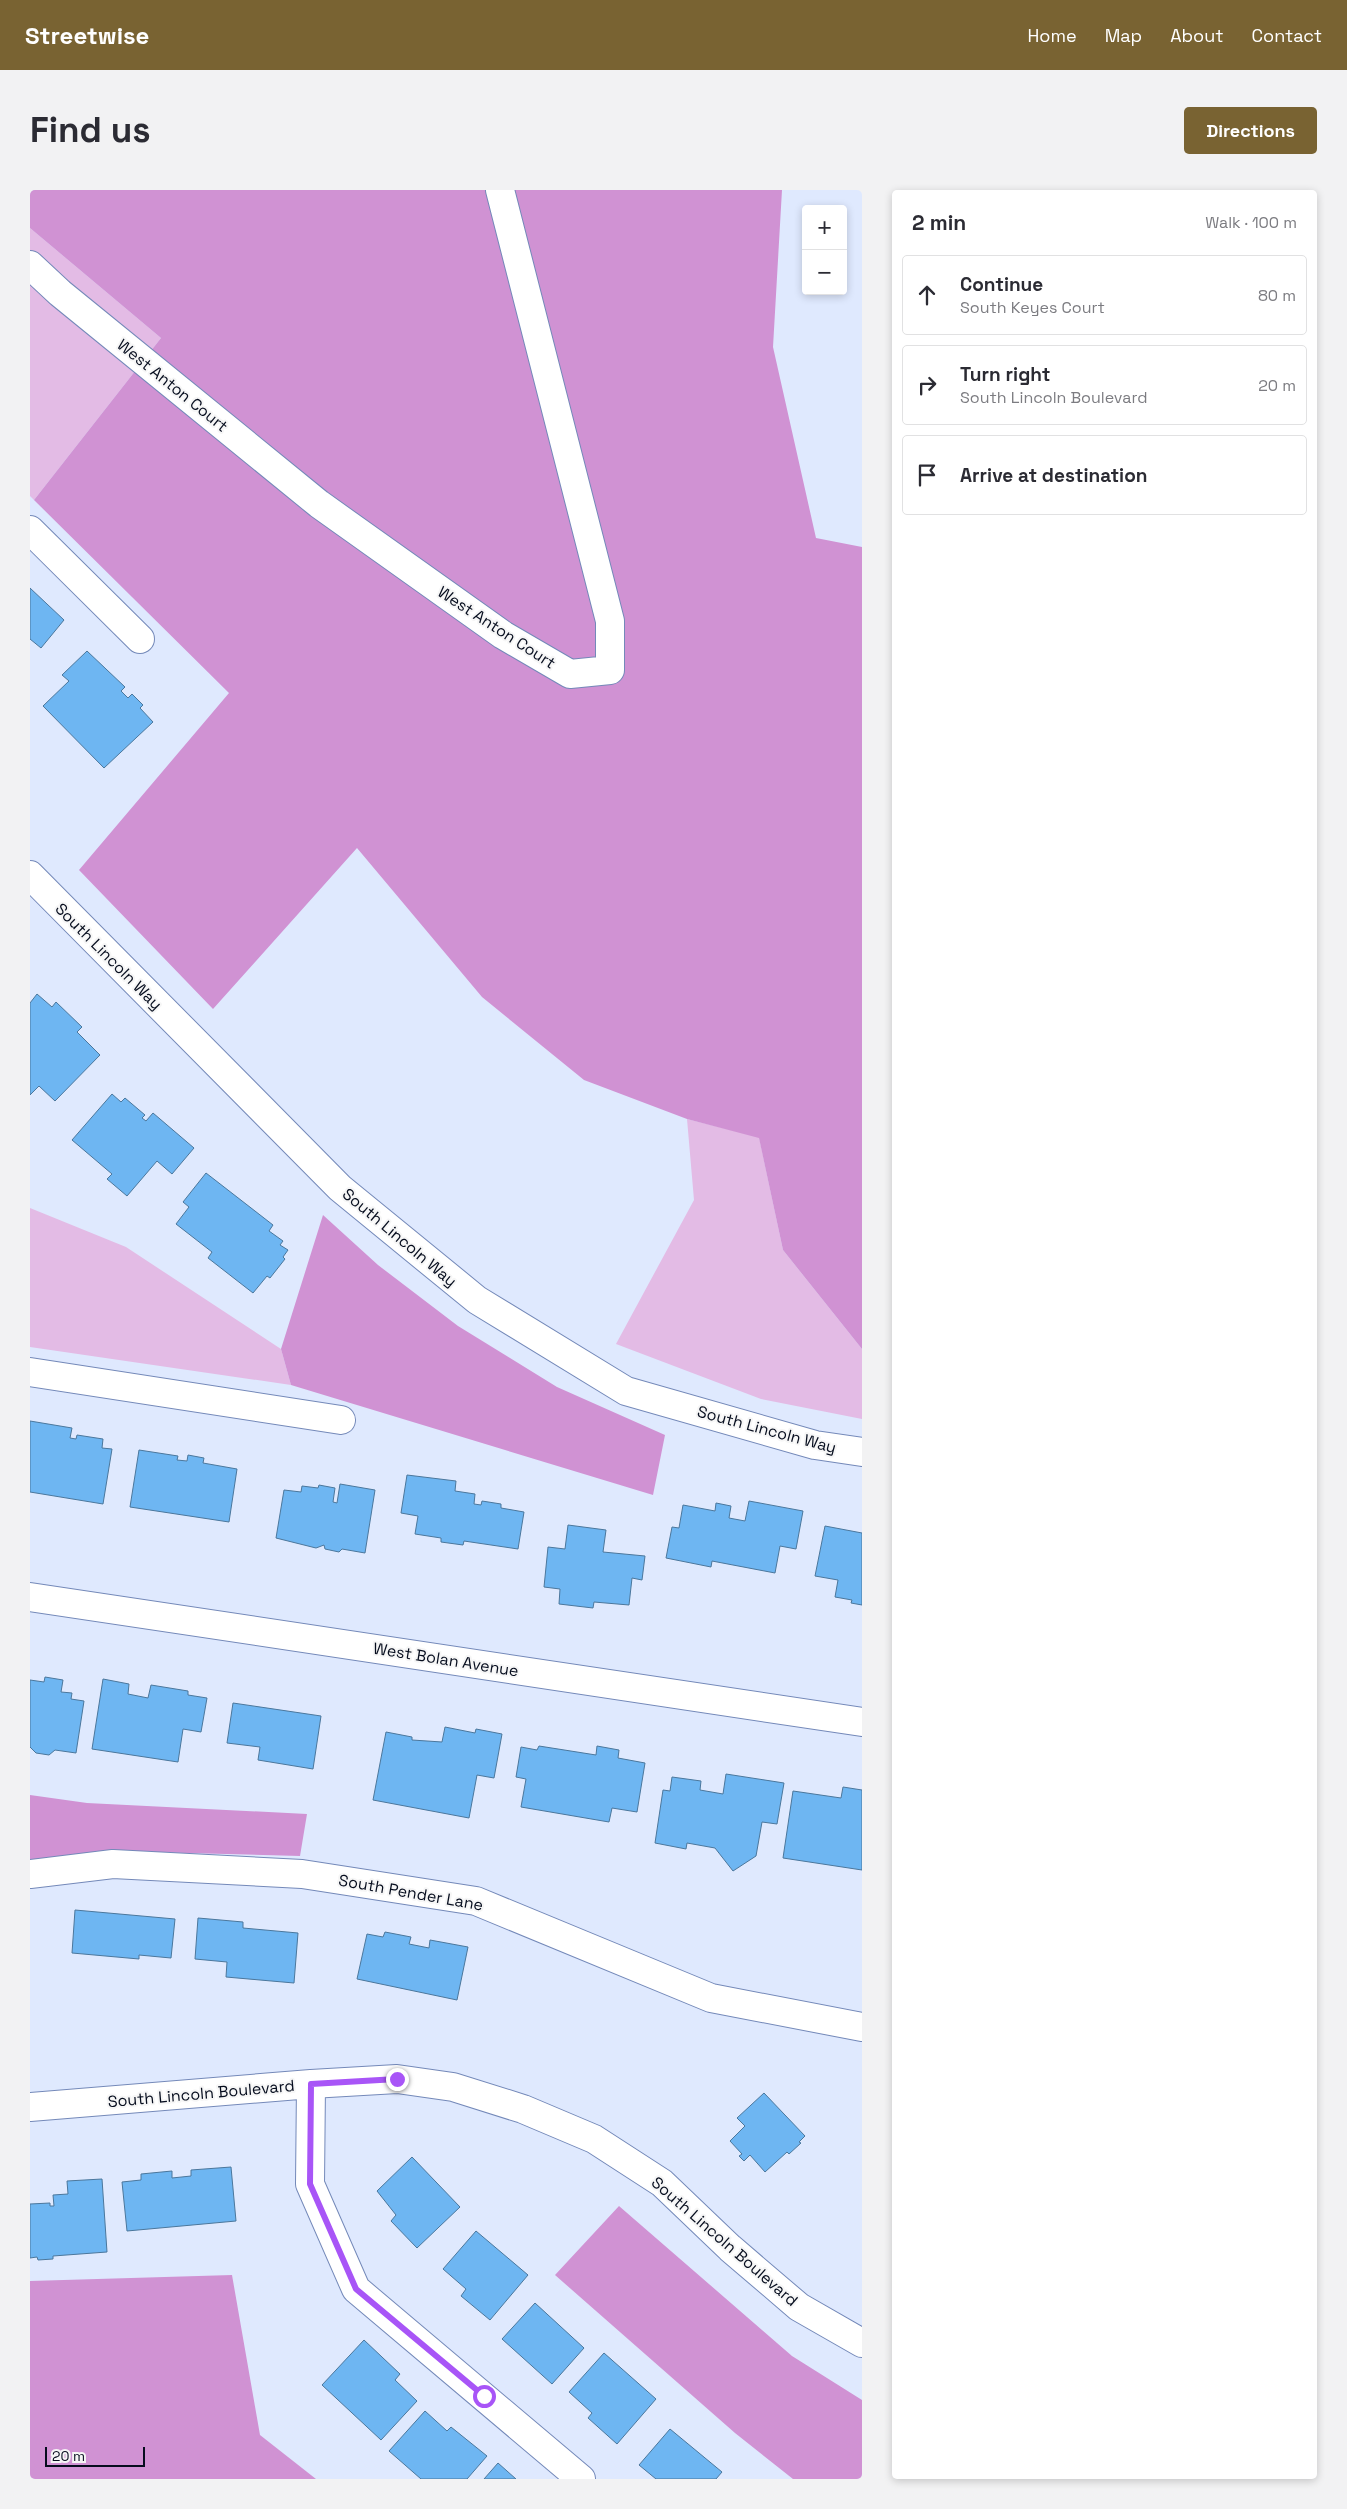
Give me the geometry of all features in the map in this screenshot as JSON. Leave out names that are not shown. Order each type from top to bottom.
[{"type":"street","name":"West Anton Court","points":[[30,265],[60,293],[319,504],[504,635],[570,674],[610,670],[610,621],[500,190]]},
{"type":"street","points":[[30,530],[140,639]]},
{"type":"street","name":"South Lincoln Way","points":[[30,875],[40,900],[340,1188],[477,1300],[626,1391],[815,1445],[862,1452]]},
{"type":"street","points":[[30,1372],[341,1420]]},
{"type":"street","name":"West Bolan Avenue","points":[[30,1596],[862,1722]]},
{"type":"street","name":"South Pender Lane","points":[[30,1874],[113,1864],[302,1874],[476,1901],[711,1998],[862,2027]]},
{"type":"street","name":"South Lincoln Boulevard","points":[[30,2107],[311,2084],[397,2079],[453,2087],[523,2109],[594,2139],[662,2183],[730,2248],[799,2307],[862,2343]]},
{"type":"street","points":[[311,2084],[310,2184],[356,2289],[581,2479]]},
{"type":"shaded area","points":[[30,190],[782,190],[773,347],[816,538],[862,547],[862,1349],[783,1250],[759,1138],[687,1119],[584,1080],[482,997],[357,848],[213,1009],[79,870],[229,693],[34,500],[161,338],[30,228]]},
{"type":"shaded area","points":[[30,228],[161,338],[34,500],[30,496]]},
{"type":"shaded area","points":[[687,1119],[759,1137],[783,1250],[862,1349],[862,1419],[761,1399],[616,1344],[694,1200]]},
{"type":"shaded area","points":[[30,1208],[126,1247],[281,1349],[291,1385],[30,1347]]},
{"type":"shaded area","points":[[323,1215],[378,1265],[458,1326],[557,1387],[665,1435],[653,1495],[291,1385],[281,1349]]},
{"type":"shaded area","points":[[30,1795],[87,1803],[307,1814],[300,1856],[105,1851],[30,1860]]},
{"type":"shaded area","points":[[619,2206],[792,2356],[862,2400],[862,2479],[793,2479],[735,2433],[555,2275]]},
{"type":"shaded area","points":[[232,2275],[260,2435],[316,2479],[30,2479],[30,2281]]},
{"type":"building","points":[[30,588],[64,620],[41,648],[30,639]]},
{"type":"building","points":[[87,651],[125,687],[121,691],[128,698],[132,694],[143,705],[140,708],[153,722],[104,768],[43,706],[69,681],[62,675]]},
{"type":"building","points":[[37,994],[52,1007],[56,1002],[82,1027],[77,1032],[100,1055],[55,1101],[39,1086],[30,1095],[30,1003]]},
{"type":"building","points":[[112,1094],[121,1102],[125,1098],[145,1115],[142,1118],[146,1121],[153,1113],[194,1148],[172,1174],[157,1161],[127,1196],[107,1179],[112,1174],[72,1140]]},
{"type":"building","points":[[206,1173],[273,1225],[269,1231],[283,1241],[280,1245],[288,1250],[283,1257],[285,1259],[270,1278],[267,1276],[253,1293],[208,1258],[212,1252],[176,1224],[189,1207],[183,1202]]},
{"type":"building","points":[[30,1421],[72,1428],[70,1438],[76,1439],[77,1435],[103,1439],[102,1448],[112,1449],[103,1504],[30,1492]]},
{"type":"building","points":[[139,1450],[178,1456],[177,1460],[187,1461],[188,1455],[204,1458],[203,1463],[237,1469],[229,1522],[130,1507]]},
{"type":"building","points":[[407,1475],[456,1481],[455,1491],[475,1494],[474,1504],[481,1505],[482,1501],[501,1504],[501,1508],[524,1512],[518,1549],[464,1541],[463,1545],[441,1542],[441,1538],[415,1534],[418,1516],[401,1513]]},
{"type":"building","points":[[340,1484],[375,1490],[365,1553],[342,1549],[339,1552],[325,1549],[324,1545],[316,1548],[276,1538],[284,1490],[301,1492],[302,1486],[318,1488],[319,1485],[335,1488],[333,1502],[337,1503]]},
{"type":"building","points":[[749,1501],[803,1511],[796,1549],[780,1546],[775,1573],[712,1561],[711,1567],[666,1558],[672,1527],[679,1528],[683,1505],[715,1511],[716,1503],[731,1506],[729,1518],[745,1521]]},
{"type":"building","points":[[568,1525],[606,1530],[603,1552],[645,1556],[642,1580],[632,1578],[629,1605],[594,1602],[593,1608],[559,1604],[560,1589],[544,1587],[548,1547],[565,1549]]},
{"type":"building","points":[[825,1526],[862,1533],[862,1605],[851,1603],[852,1600],[835,1597],[838,1580],[815,1576]]},
{"type":"building","points":[[45,1677],[63,1680],[61,1692],[72,1693],[71,1699],[84,1701],[76,1753],[55,1750],[49,1755],[36,1753],[30,1747],[30,1680],[44,1682]]},
{"type":"building","points":[[103,1679],[129,1684],[128,1694],[148,1698],[151,1685],[188,1691],[188,1695],[207,1698],[201,1732],[183,1729],[178,1762],[92,1749]]},
{"type":"building","points":[[233,1703],[321,1716],[313,1769],[258,1760],[260,1747],[227,1743]]},
{"type":"building","points":[[445,1727],[475,1733],[476,1729],[502,1734],[494,1778],[477,1775],[469,1818],[373,1800],[386,1732],[412,1737],[412,1740],[442,1742]]},
{"type":"building","points":[[539,1746],[596,1755],[597,1746],[619,1750],[618,1758],[645,1763],[637,1812],[612,1808],[609,1822],[521,1807],[526,1779],[516,1777],[521,1747],[537,1750]]},
{"type":"building","points":[[726,1774],[784,1783],[777,1824],[762,1822],[756,1856],[733,1871],[715,1848],[687,1843],[686,1849],[655,1843],[663,1790],[670,1791],[672,1777],[701,1781],[700,1790],[723,1794]]},
{"type":"building","points":[[843,1787],[862,1790],[862,1870],[783,1858],[793,1791],[841,1798]]},
{"type":"building","points":[[75,1910],[175,1919],[171,1958],[139,1955],[139,1959],[72,1953]]},
{"type":"building","points":[[198,1918],[243,1922],[243,1928],[298,1933],[294,1983],[226,1977],[227,1962],[195,1959]]},
{"type":"building","points":[[385,1932],[411,1937],[409,1944],[429,1948],[430,1940],[468,1947],[457,2000],[357,1979],[367,1934],[383,1937]]},
{"type":"building","points":[[764,2093],[805,2136],[799,2142],[801,2143],[789,2154],[787,2152],[765,2172],[750,2155],[744,2161],[739,2156],[742,2154],[730,2141],[745,2126],[737,2118]]},
{"type":"building","points":[[412,2157],[460,2207],[417,2248],[391,2221],[396,2215],[377,2191]]},
{"type":"building","points":[[231,2167],[236,2221],[127,2231],[122,2182],[141,2180],[141,2174],[172,2171],[172,2178],[191,2176],[191,2170]]},
{"type":"building","points":[[102,2179],[107,2252],[53,2256],[53,2259],[38,2260],[37,2257],[30,2258],[30,2204],[50,2203],[50,2206],[54,2206],[53,2195],[68,2194],[67,2181]]},
{"type":"building","points":[[476,2231],[528,2275],[490,2320],[461,2296],[466,2289],[443,2269]]},
{"type":"building","points":[[535,2303],[584,2348],[552,2384],[502,2339]]},
{"type":"building","points":[[364,2340],[400,2374],[395,2380],[417,2401],[381,2440],[322,2385]]},
{"type":"building","points":[[604,2353],[656,2399],[617,2444],[588,2418],[592,2413],[569,2392]]},
{"type":"building","points":[[425,2411],[447,2431],[451,2427],[487,2456],[467,2479],[421,2479],[389,2451]]},
{"type":"building","points":[[670,2429],[722,2472],[716,2479],[656,2479],[639,2465]]},
{"type":"building","points":[[498,2463],[516,2479],[484,2479]]},
{"type":"route","points":[[397,2079],[311,2084],[310,2184],[356,2289],[484,2396]]}]
